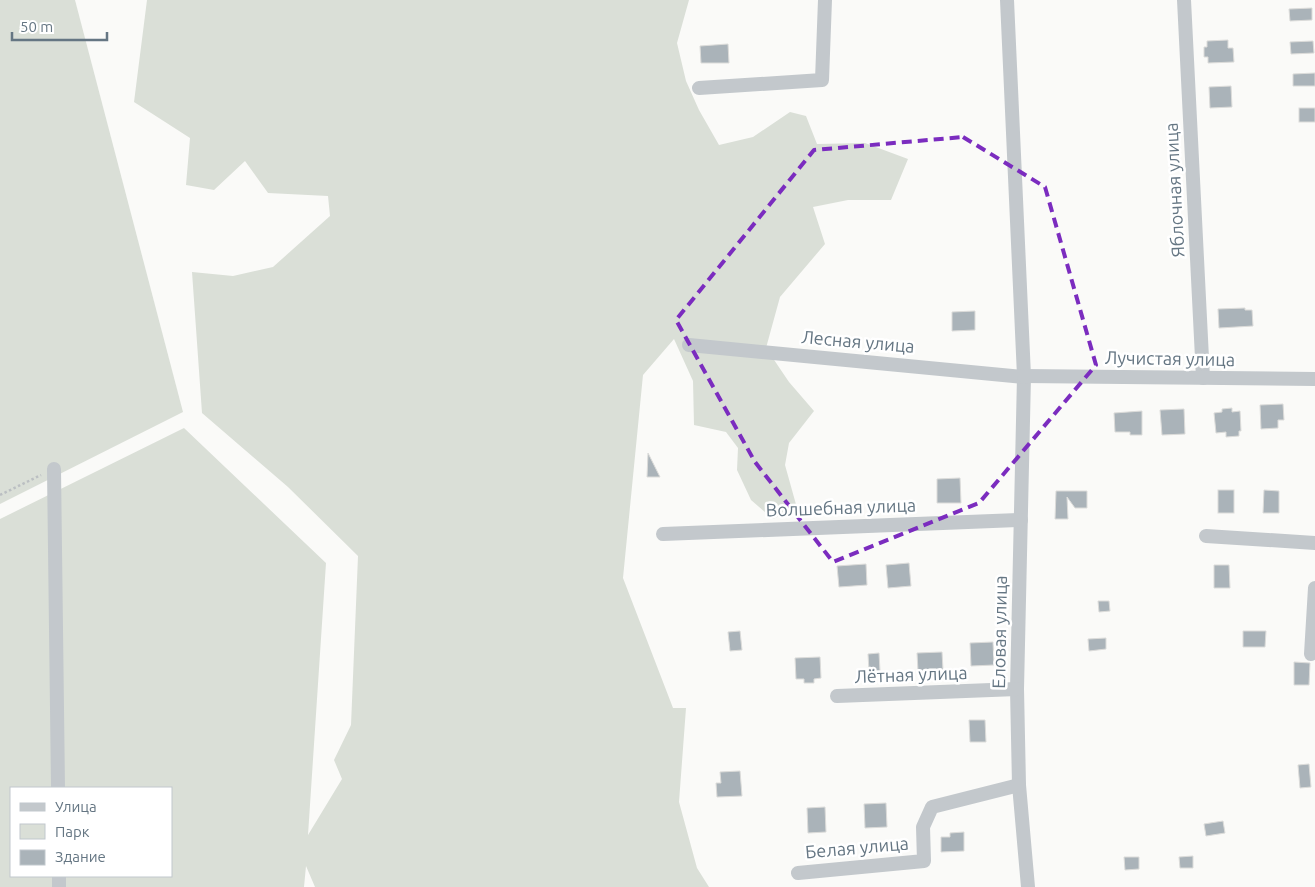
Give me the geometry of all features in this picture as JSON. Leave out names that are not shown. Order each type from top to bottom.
[{"type":"street","points":[[700,88],[822,80],[825,0]]},
{"type":"street","name":"Еловая улица","points":[[1007,0],[1024,376],[1017,689],[1019,785],[1028,887]]},
{"type":"street","name":"Яблочная улица","points":[[1184,0],[1203,378]]},
{"type":"street","name":"Лесная улица","points":[[689,345],[1024,376]]},
{"type":"street","name":"Лучистая улица","points":[[1024,376],[1315,379]]},
{"type":"street","points":[[54,470],[58,787]]},
{"type":"street","name":"Волшебная улица","points":[[663,534],[1020,520]]},
{"type":"street","points":[[1206,536],[1315,543]]},
{"type":"street","points":[[1311,654],[1315,588]]},
{"type":"street","name":"Лётная улица","points":[[837,696],[1017,689]]},
{"type":"street","name":"Белая улица","points":[[798,873],[924,861],[923,827],[932,807],[1019,785]]},
{"type":"path","points":[[0,495],[54,470]]},
{"type":"highlighted area","points":[[963,137],[1045,187],[1096,365],[979,503],[833,562],[755,462],[676,320],[814,150]]},
{"type":"green space","points":[[0,0],[75,0],[183,412],[0,504]]},
{"type":"green space","points":[[147,0],[689,0],[677,43],[686,81],[699,110],[719,145],[753,137],[790,112],[806,116],[817,144],[865,143],[908,159],[891,200],[848,200],[813,207],[825,244],[780,297],[766,348],[789,382],[814,411],[789,443],[785,465],[797,508],[773,519],[751,500],[737,470],[738,448],[726,432],[694,425],[693,381],[674,339],[643,375],[623,578],[673,708],[686,708],[679,802],[697,868],[709,887],[315,887],[306,866],[304,887],[0,887],[0,519],[184,428],[326,563],[308,835],[342,779],[334,760],[351,725],[358,556],[288,487],[202,413],[192,272],[233,276],[273,267],[330,216],[328,196],[268,193],[245,161],[214,190],[186,185],[190,138],[134,102]]},
{"type":"building","points":[[1312,8],[1312,20],[1290,21],[1289,9]]},
{"type":"building","points":[[1228,40],[1228,48],[1233,48],[1234,62],[1208,63],[1208,57],[1204,57],[1204,47],[1207,47],[1207,41]]},
{"type":"building","points":[[1313,41],[1314,53],[1291,54],[1290,42]]},
{"type":"building","points":[[728,44],[729,63],[701,63],[700,46]]},
{"type":"building","points":[[1315,73],[1315,86],[1293,86],[1293,74]]},
{"type":"building","points":[[1231,86],[1232,107],[1210,108],[1209,87]]},
{"type":"building","points":[[1299,108],[1315,108],[1315,122],[1299,122]]},
{"type":"building","points":[[1245,308],[1245,310],[1252,310],[1253,326],[1219,328],[1218,309]]},
{"type":"building","points":[[975,311],[975,330],[952,331],[952,312]]},
{"type":"building","points":[[1283,404],[1284,420],[1278,420],[1278,428],[1261,429],[1260,405]]},
{"type":"building","points":[[1232,408],[1232,412],[1240,411],[1241,431],[1239,431],[1239,436],[1226,437],[1226,432],[1216,433],[1214,413],[1222,412],[1222,409]]},
{"type":"building","points":[[1184,409],[1185,434],[1162,435],[1160,410]]},
{"type":"building","points":[[1142,411],[1142,435],[1130,435],[1130,432],[1115,432],[1114,413]]},
{"type":"building","points":[[648,453],[660,477],[647,477]]},
{"type":"building","points":[[960,478],[961,503],[937,503],[937,479]]},
{"type":"building","points":[[1218,490],[1234,490],[1234,513],[1218,513]]},
{"type":"building","points":[[1264,490],[1279,491],[1279,513],[1263,513]]},
{"type":"building","points":[[1056,491],[1087,491],[1087,508],[1075,508],[1067,497],[1068,519],[1055,519]]},
{"type":"building","points":[[909,563],[911,586],[888,588],[886,565]]},
{"type":"building","points":[[866,564],[867,585],[839,587],[837,566]]},
{"type":"building","points":[[1214,565],[1229,565],[1230,588],[1214,588]]},
{"type":"building","points":[[1098,601],[1109,601],[1110,611],[1099,612]]},
{"type":"building","points":[[740,631],[742,650],[730,651],[728,632]]},
{"type":"building","points":[[1243,631],[1266,631],[1265,647],[1243,647]]},
{"type":"building","points":[[1106,638],[1106,649],[1089,651],[1088,639]]},
{"type":"building","points":[[993,642],[994,665],[971,666],[970,643]]},
{"type":"building","points":[[942,652],[943,670],[918,671],[917,653]]},
{"type":"building","points":[[879,653],[880,671],[869,671],[868,654]]},
{"type":"building","points":[[820,657],[821,678],[814,679],[814,683],[804,683],[804,679],[796,679],[795,658]]},
{"type":"building","points":[[1294,662],[1310,663],[1309,685],[1294,685]]},
{"type":"building","points":[[969,720],[985,720],[986,742],[970,742]]},
{"type":"building","points":[[1309,764],[1311,787],[1300,788],[1298,765]]},
{"type":"building","points":[[740,771],[742,796],[717,797],[716,783],[721,783],[720,772]]},
{"type":"building","points":[[886,803],[887,827],[865,828],[864,804]]},
{"type":"building","points":[[825,807],[826,832],[808,833],[807,808]]},
{"type":"building","points":[[1223,821],[1225,833],[1206,836],[1204,824]]},
{"type":"building","points":[[964,832],[964,851],[941,852],[941,837],[950,837],[950,833]]},
{"type":"building","points":[[1193,856],[1193,868],[1180,868],[1179,857]]},
{"type":"building","points":[[1124,857],[1139,857],[1139,869],[1125,870]]}]
